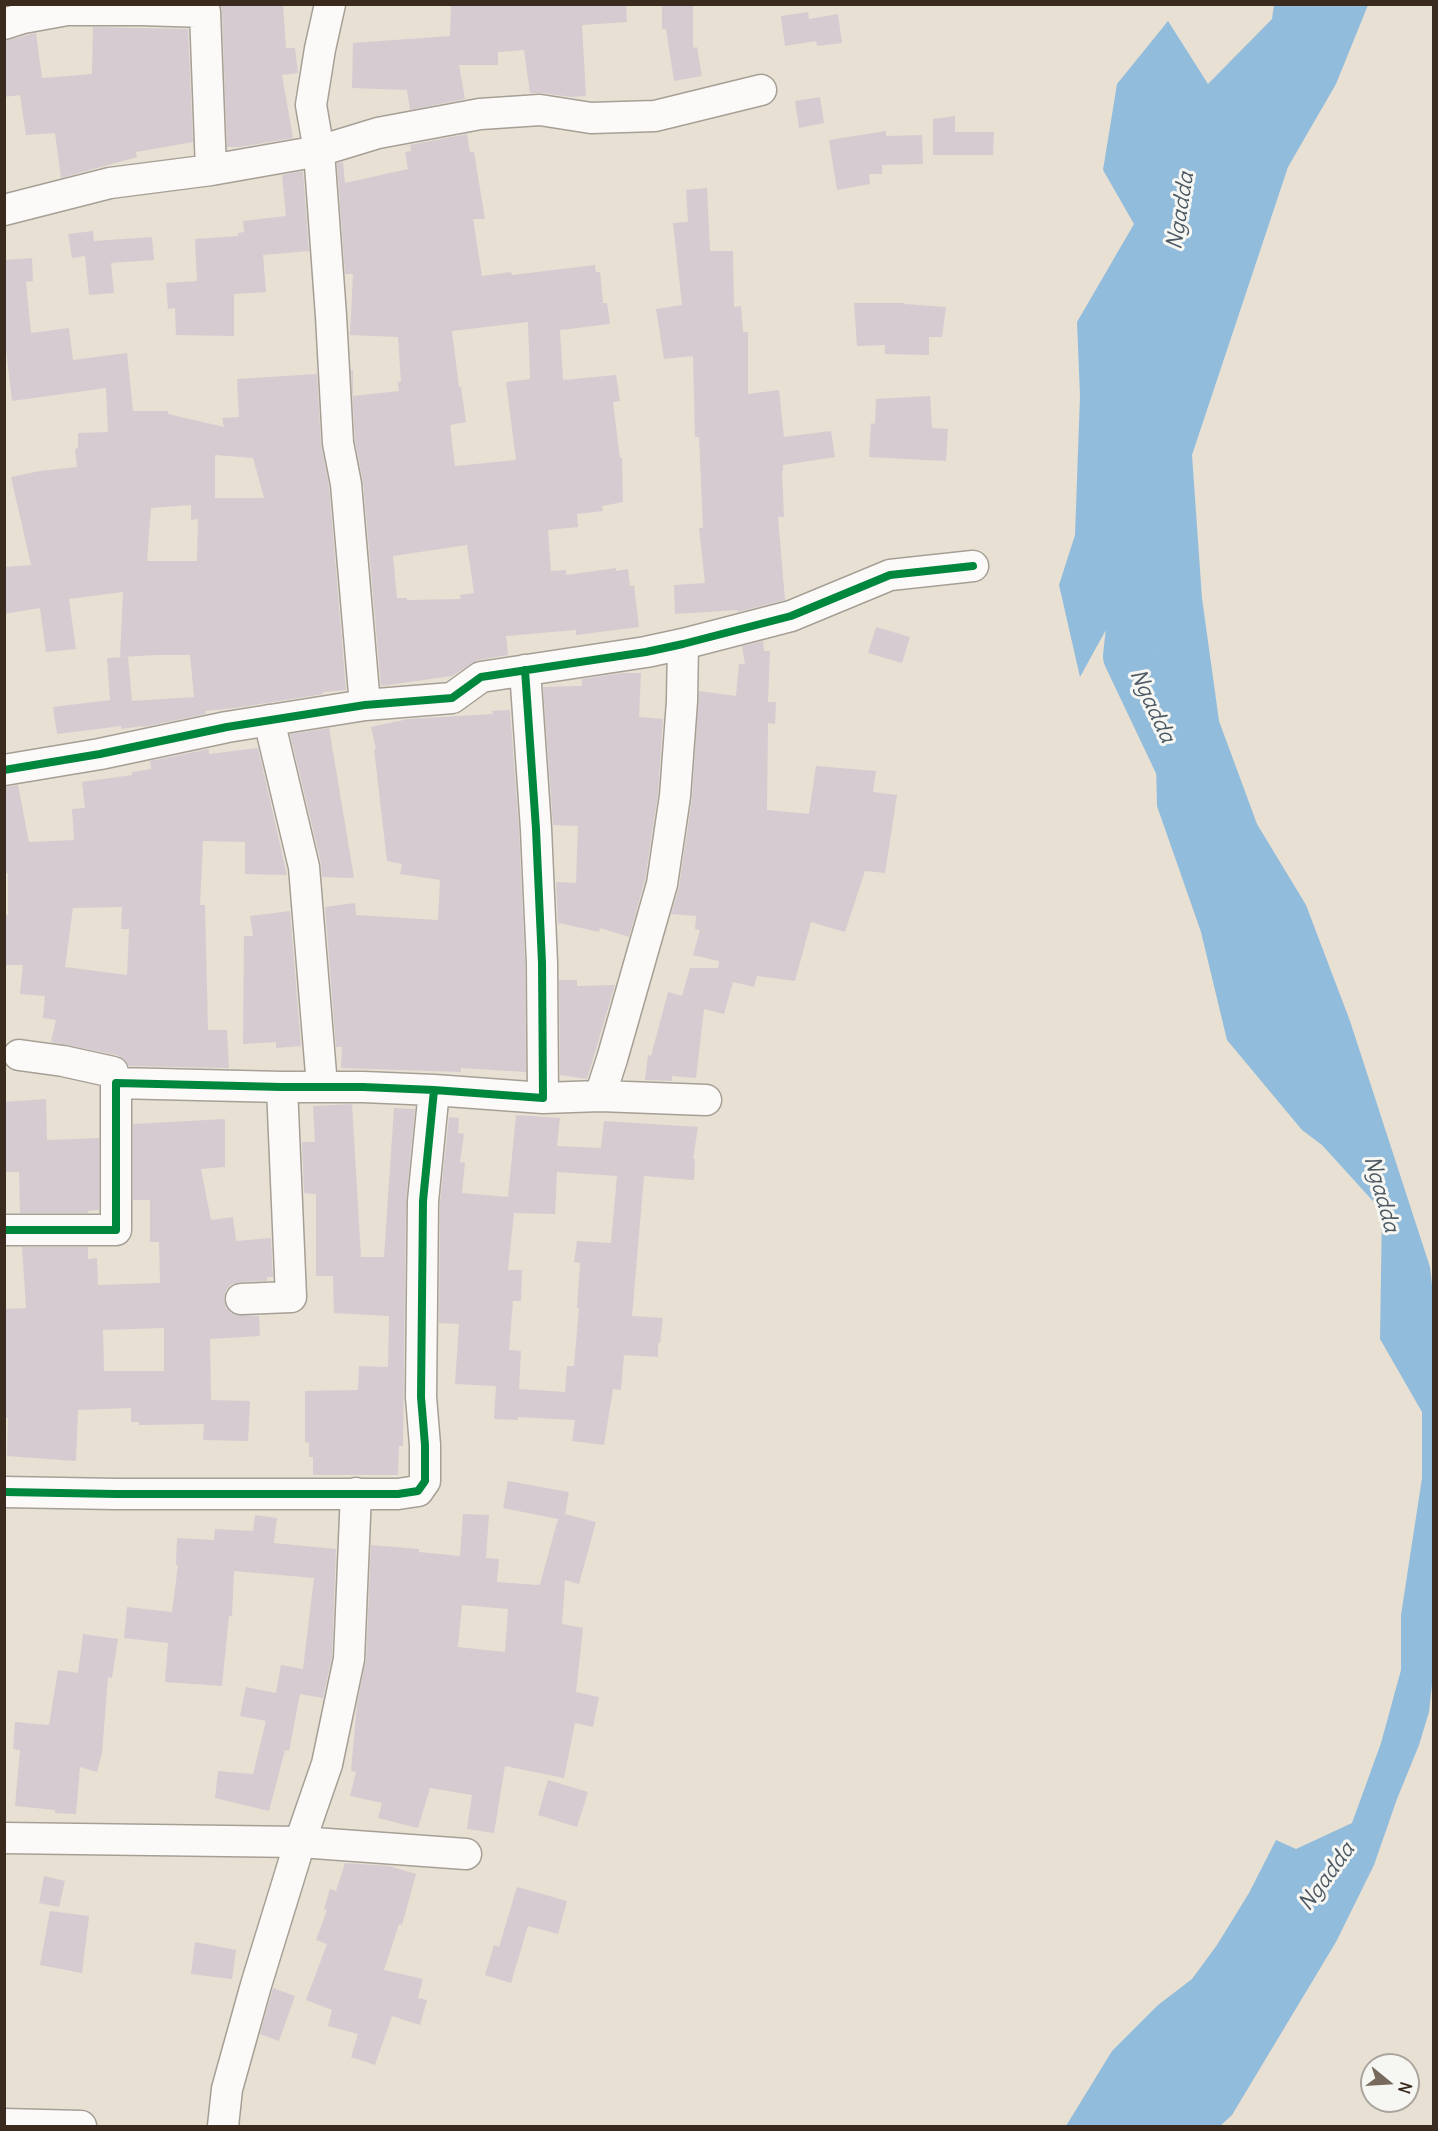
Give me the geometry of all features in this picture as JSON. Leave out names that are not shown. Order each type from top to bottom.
[{"type":"street","points":[[330,4],[311,105],[319,151],[338,443],[346,484],[365,705]]},
{"type":"street","points":[[4,24],[67,10],[205,12],[210,170]]},
{"type":"street","points":[[4,210],[110,183],[210,170],[319,151],[378,133],[480,114],[540,110],[591,118],[655,116],[761,90]]},
{"type":"street","points":[[4,770],[100,754],[269,720],[365,705],[452,698],[481,677],[682,645],[791,616],[890,574],[973,567]]},
{"type":"street","points":[[600,1096],[662,884],[675,796],[682,701],[682,645]]},
{"type":"street","points":[[525,670],[542,963],[543,1098]]},
{"type":"street","points":[[269,720],[304,867],[322,1086]]},
{"type":"street","points":[[4,1230],[116,1230],[116,1083],[112,1072],[63,1061],[19,1055]]},
{"type":"street","points":[[116,1083],[322,1086],[434,1090],[543,1098],[600,1096],[706,1100]]},
{"type":"street","points":[[241,1299],[291,1297],[282,1087]]},
{"type":"street","points":[[4,1492],[398,1494],[418,1491],[425,1481],[421,1397],[422,1213],[434,1090]]},
{"type":"street","points":[[224,2127],[227,2089],[300,1842],[327,1764],[349,1659],[356,1493]]},
{"type":"street","points":[[4,1838],[300,1842],[466,1854]]},
{"type":"street","points":[[4,2124],[81,2127]]},
{"type":"water","points":[[1274,5],[1368,5],[1336,84],[1288,167],[1192,455],[1202,598],[1219,721],[1257,824],[1306,905],[1350,1021],[1430,1267],[1434,1303],[1433,1675],[1429,1712],[1419,1745],[1374,1865],[1336,1942],[1232,2115],[1220,2126],[1066,2126],[1112,2051],[1158,2005],[1192,1979],[1217,1945],[1249,1893],[1276,1840],[1296,1849],[1352,1823],[1381,1743],[1401,1670],[1401,1615],[1422,1478],[1422,1412],[1380,1339],[1382,1211],[1322,1145],[1302,1130],[1227,1040],[1201,932],[1157,806],[1151,548],[1080,677],[1059,585],[1075,535],[1080,396],[1077,322],[1134,224],[1103,170],[1117,84],[1168,21],[1208,84],[1272,19]]},
{"type":"building","points":[[220,4],[283,4],[286,48],[295,48],[298,73],[282,75],[293,138],[227,147]]},
{"type":"building","points":[[451,4],[626,4],[627,22],[582,25],[586,96],[571,97],[530,93],[524,50],[498,52],[498,65],[459,65],[465,99],[410,110],[407,90],[352,88],[353,43],[450,36]]},
{"type":"building","points":[[662,4],[693,4],[693,48],[697,47],[702,76],[674,81],[666,29],[662,29]]},
{"type":"building","points":[[808,12],[809,19],[838,14],[842,43],[817,46],[816,41],[785,46],[781,16]]},
{"type":"building","points":[[93,27],[188,29],[193,142],[136,152],[137,157],[61,178],[55,133],[26,135],[20,95],[4,97],[4,41],[36,33],[42,78],[92,74]]},
{"type":"building","points":[[820,97],[824,123],[799,128],[795,101]]},
{"type":"building","points":[[955,116],[955,132],[994,132],[993,155],[933,155],[933,119]]},
{"type":"building","points":[[886,131],[886,136],[922,135],[923,164],[882,165],[882,174],[869,174],[870,184],[837,190],[829,140]]},
{"type":"building","points":[[467,134],[470,152],[474,152],[485,219],[473,219],[482,276],[511,272],[512,275],[595,265],[596,272],[600,272],[603,303],[607,303],[610,324],[560,330],[563,380],[616,375],[620,401],[613,402],[620,458],[622,458],[623,502],[602,506],[603,511],[577,514],[578,527],[548,530],[551,571],[566,570],[566,575],[616,568],[616,571],[628,569],[630,586],[634,585],[639,627],[576,635],[576,630],[506,636],[508,655],[478,660],[452,676],[381,686],[363,482],[355,441],[351,371],[353,370],[353,396],[399,391],[398,382],[401,382],[398,337],[350,335],[353,274],[345,274],[337,163],[343,162],[345,183],[408,169],[405,152],[411,151],[410,145]],"holes":[[[528,322],[530,379],[506,382],[516,460],[455,466],[450,425],[466,422],[452,331]],[[467,545],[474,593],[460,595],[461,599],[407,600],[407,598],[397,598],[393,556]]]},
{"type":"building","points":[[303,171],[309,251],[263,255],[266,292],[234,294],[234,336],[176,335],[175,308],[168,309],[166,283],[197,281],[195,239],[238,236],[238,233],[244,232],[243,221],[286,216],[282,175]]},
{"type":"building","points":[[707,188],[710,251],[733,251],[734,307],[741,306],[743,332],[748,332],[748,394],[779,390],[784,437],[831,431],[835,457],[783,465],[784,517],[778,517],[785,600],[738,612],[737,610],[675,614],[674,585],[705,583],[699,528],[703,528],[699,437],[695,437],[693,356],[664,359],[656,309],[682,305],[673,223],[688,222],[686,190]]},
{"type":"building","points":[[93,231],[94,241],[152,237],[154,260],[111,263],[114,293],[89,295],[85,256],[72,258],[68,234]]},
{"type":"building","points":[[32,258],[33,281],[26,282],[31,333],[69,328],[73,360],[127,353],[133,411],[168,411],[168,414],[224,427],[222,418],[239,417],[237,379],[317,374],[321,444],[329,486],[346,690],[205,711],[206,714],[143,727],[121,729],[121,726],[57,734],[53,707],[110,700],[107,658],[128,657],[132,701],[194,697],[190,655],[120,657],[123,592],[69,599],[76,649],[46,652],[40,608],[4,614],[4,567],[31,565],[11,477],[77,467],[75,449],[78,448],[78,433],[108,432],[106,388],[12,401],[4,332],[4,260]],"holes":[[[215,455],[253,458],[264,498],[215,498]],[[191,505],[191,520],[198,519],[197,561],[147,561],[151,508]]]},
{"type":"building","points":[[854,303],[904,303],[946,307],[942,337],[929,337],[929,355],[885,354],[885,345],[857,346]]},
{"type":"building","points":[[930,396],[932,428],[948,429],[946,461],[869,457],[871,423],[875,424],[876,399]]},
{"type":"building","points":[[876,627],[910,637],[902,663],[868,653]]},
{"type":"building","points":[[763,641],[764,651],[770,651],[768,702],[776,702],[775,724],[768,723],[767,810],[809,814],[816,766],[876,771],[873,792],[897,795],[885,873],[865,871],[845,932],[811,922],[795,981],[757,976],[754,987],[733,982],[724,1014],[704,1009],[696,1078],[672,1076],[672,1081],[645,1080],[648,1055],[651,1056],[668,992],[682,996],[690,968],[718,968],[719,961],[693,955],[700,930],[695,929],[696,916],[671,914],[679,887],[692,799],[699,691],[736,696],[739,664],[745,664],[742,646]]},
{"type":"building","points":[[622,673],[641,673],[639,717],[663,719],[658,794],[645,880],[629,937],[600,928],[599,932],[559,923],[558,925],[556,882],[576,883],[578,826],[553,825],[543,687],[582,686],[582,679]]},
{"type":"building","points":[[510,710],[519,830],[525,963],[526,1072],[461,1068],[461,1072],[341,1068],[342,1047],[336,1047],[325,907],[355,903],[356,915],[438,920],[440,880],[400,874],[402,864],[387,861],[374,749],[376,749],[371,727],[408,719],[493,714],[492,711]]},
{"type":"building","points":[[329,728],[354,878],[322,877],[321,863],[290,734]]},
{"type":"building","points":[[258,748],[287,875],[245,874],[245,842],[203,841],[200,905],[205,905],[208,1030],[227,1030],[229,1068],[129,1066],[117,1055],[51,1042],[56,1020],[43,1018],[45,996],[20,994],[23,965],[4,965],[4,915],[8,915],[8,873],[4,873],[4,787],[18,785],[29,842],[74,840],[72,809],[85,808],[82,782],[132,775],[132,772],[151,769],[150,761],[209,749],[209,754]],"holes":[[[122,907],[121,929],[129,929],[127,975],[65,967],[73,908]]]},
{"type":"building","points":[[290,911],[301,1046],[276,1048],[276,1042],[243,1044],[244,936],[253,936],[250,916]]},
{"type":"building","points":[[559,980],[577,980],[577,986],[615,985],[587,1079],[560,1075]]},
{"type":"building","points":[[46,1099],[47,1140],[99,1138],[99,1210],[88,1211],[88,1213],[20,1213],[19,1172],[4,1172],[4,1102]]},
{"type":"building","points":[[352,1104],[361,1257],[384,1257],[394,1108],[415,1109],[406,1201],[403,1446],[399,1446],[398,1475],[313,1475],[313,1457],[309,1457],[309,1443],[305,1442],[305,1391],[358,1390],[359,1366],[388,1367],[389,1316],[334,1313],[333,1276],[316,1276],[316,1194],[304,1193],[302,1142],[315,1142],[313,1106]]},
{"type":"building","points":[[516,1115],[560,1118],[557,1146],[601,1148],[604,1121],[698,1127],[693,1159],[695,1159],[694,1180],[644,1176],[632,1316],[663,1318],[658,1357],[624,1355],[621,1390],[613,1389],[604,1445],[572,1441],[575,1420],[518,1417],[518,1420],[494,1419],[496,1386],[455,1384],[459,1324],[439,1323],[440,1202],[449,1117],[459,1118],[458,1133],[464,1134],[460,1162],[465,1163],[462,1193],[508,1197]],"holes":[[[557,1172],[617,1176],[611,1243],[577,1241],[574,1262],[580,1263],[577,1308],[579,1308],[574,1366],[567,1366],[565,1392],[519,1389],[521,1351],[509,1350],[513,1301],[521,1301],[522,1270],[508,1270],[514,1213],[555,1214]]]},
{"type":"building","points":[[225,1119],[225,1167],[201,1169],[211,1220],[233,1217],[236,1241],[271,1238],[273,1277],[267,1277],[267,1281],[232,1284],[226,1290],[224,1299],[226,1308],[234,1314],[259,1316],[260,1336],[210,1339],[211,1400],[250,1401],[248,1441],[203,1440],[204,1424],[139,1425],[139,1422],[131,1422],[131,1408],[78,1410],[76,1461],[7,1456],[8,1418],[4,1418],[4,1309],[26,1308],[22,1247],[88,1247],[88,1259],[97,1258],[98,1285],[160,1283],[159,1242],[150,1242],[150,1200],[133,1200],[133,1124]],"holes":[[[164,1328],[164,1371],[104,1371],[103,1330]]]},
{"type":"building","points":[[508,1481],[569,1492],[565,1514],[596,1522],[579,1584],[565,1580],[562,1624],[583,1628],[576,1692],[599,1697],[593,1727],[575,1723],[564,1778],[505,1766],[494,1833],[467,1829],[472,1795],[430,1788],[418,1828],[378,1818],[382,1803],[350,1796],[356,1772],[351,1771],[357,1704],[366,1660],[371,1545],[419,1549],[419,1552],[460,1556],[463,1514],[489,1515],[486,1558],[499,1559],[497,1582],[538,1585],[558,1519],[503,1508]],"holes":[[[462,1605],[508,1609],[505,1652],[458,1647]]]},
{"type":"building","points":[[255,1515],[277,1518],[274,1543],[336,1549],[332,1657],[323,1698],[300,1694],[289,1751],[285,1750],[269,1811],[215,1798],[218,1771],[253,1774],[266,1721],[240,1716],[246,1687],[276,1693],[281,1665],[303,1669],[314,1578],[234,1571],[232,1616],[229,1616],[222,1686],[165,1682],[168,1643],[124,1638],[127,1607],[172,1612],[178,1565],[176,1565],[177,1538],[214,1540],[215,1529],[253,1531]]},
{"type":"building","points":[[83,1634],[118,1639],[112,1678],[108,1677],[102,1753],[97,1772],[80,1767],[76,1814],[15,1806],[20,1750],[13,1749],[15,1722],[49,1725],[58,1670],[78,1673]]},
{"type":"building","points":[[548,1780],[588,1792],[577,1827],[538,1815]]},
{"type":"building","points":[[345,1863],[389,1866],[416,1874],[402,1925],[399,1924],[384,1970],[423,1979],[418,1998],[427,2000],[420,2025],[392,2016],[375,2065],[351,2057],[358,2034],[328,2026],[332,2010],[306,2000],[327,1944],[316,1940],[327,1910],[324,1909],[330,1889],[336,1891]]},
{"type":"building","points":[[44,1876],[65,1881],[59,1907],[39,1903]]},
{"type":"building","points":[[517,1887],[567,1901],[558,1934],[528,1926],[511,1983],[485,1975],[494,1945],[499,1947]]},
{"type":"building","points":[[50,1911],[89,1916],[82,1973],[40,1965]]},
{"type":"building","points":[[195,1942],[236,1950],[232,1979],[191,1974]]},
{"type":"building","points":[[273,1988],[295,1996],[279,2041],[260,2034]]},
{"type":"waterway","name":"Ngadda","points":[[1145,505],[1128,656],[1184,774]]},
{"type":"cycle path","points":[[4,770],[100,754],[227,727],[365,705],[452,698],[481,677],[646,652],[683,644],[791,616],[890,575],[973,566]]},
{"type":"cycle path","points":[[4,1230],[116,1230],[116,1083],[363,1087],[543,1098],[542,963],[525,670]]},
{"type":"cycle path","points":[[4,1492],[398,1494],[418,1491],[425,1481],[421,1397],[423,1201],[434,1090]]}]
